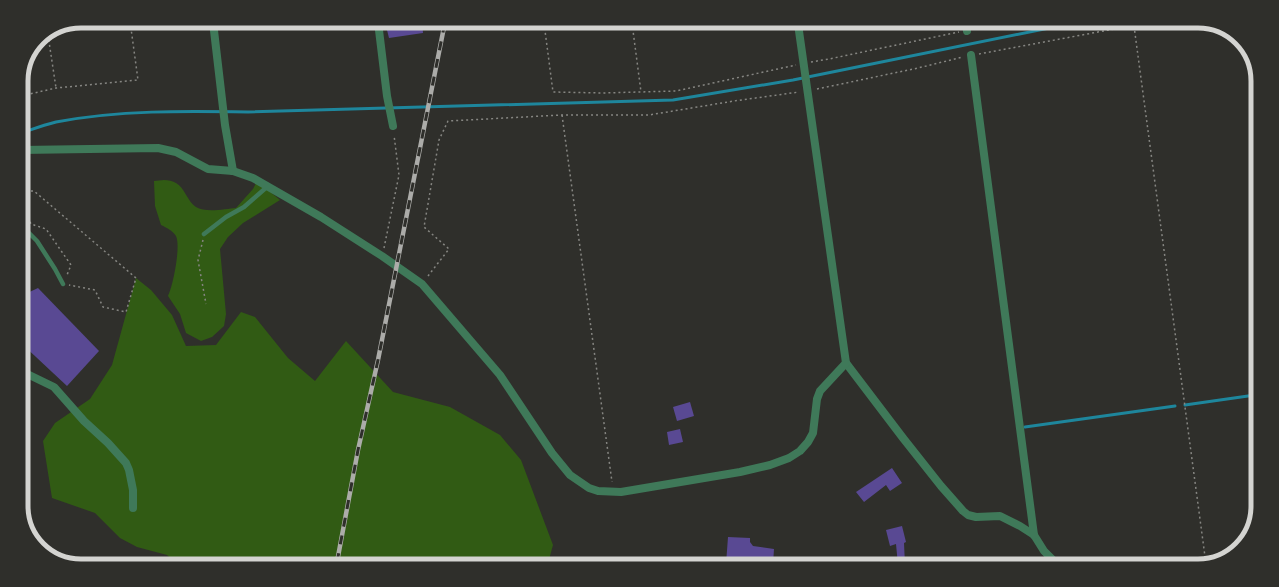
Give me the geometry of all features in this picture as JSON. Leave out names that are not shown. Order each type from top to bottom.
[{"type":"street","points":[[214,28],[225,125],[233,171]]},
{"type":"street","points":[[379,28],[392,126]]},
{"type":"street","points":[[799,28],[846,363],[941,486],[963,511],[968,515],[976,517],[1000,516],[1034,535]]},
{"type":"street","points":[[971,55],[1034,535],[1044,551],[1052,559]]},
{"type":"street","points":[[28,149],[158,148],[176,152],[208,169],[233,171],[253,178],[321,217],[382,256],[422,284],[500,376],[552,453],[570,475],[589,488],[598,491],[621,492],[740,472],[770,465],[789,458],[808,442],[812,433],[817,399],[820,391],[846,363]]},
{"type":"street","points":[[28,374],[54,387],[84,421],[108,443],[126,463],[133,490],[133,508]]},
{"type":"lane","points":[[204,234],[226,217],[244,206],[268,186]]},
{"type":"lane","points":[[28,232],[37,241],[63,284]]},
{"type":"path","points":[[28,94],[56,88],[138,80],[131,28]]},
{"type":"path","points":[[545,28],[554,92],[602,93],[676,91],[804,63],[829,59],[966,28]]},
{"type":"path","points":[[633,28],[641,92]]},
{"type":"path","points":[[1134,28],[1205,559]]},
{"type":"path","points":[[49,40],[56,88]]},
{"type":"path","points":[[422,284],[449,249],[424,227],[439,140],[448,121],[562,115],[649,115],[808,91]]},
{"type":"path","points":[[562,115],[613,492]]},
{"type":"path","points":[[382,256],[399,174],[392,126]]},
{"type":"path","points":[[28,191],[34,191],[136,278],[126,312],[103,307],[95,290],[63,284],[71,265],[46,229],[31,224],[28,217]]},
{"type":"path","points":[[204,234],[198,260],[206,304]]},
{"type":"green space","points":[[164,180],[175,182],[182,188],[190,201],[196,207],[205,210],[236,208],[253,189],[257,181],[280,200],[243,223],[228,237],[220,249],[226,314],[224,326],[212,337],[201,341],[186,333],[180,314],[168,296],[174,275],[178,248],[176,236],[161,225],[155,206],[154,181]]},
{"type":"green space","points":[[136,278],[151,290],[172,315],[186,346],[216,345],[241,312],[255,317],[288,358],[315,381],[346,341],[393,392],[450,407],[500,435],[521,460],[553,545],[549,559],[172,559],[167,555],[137,547],[120,538],[95,513],[52,498],[43,441],[55,423],[90,399],[112,365]]},
{"type":"building","points":[[386,28],[423,28],[423,33],[389,38]]},
{"type":"building","points":[[38,288],[99,351],[67,386],[28,350],[28,293]]},
{"type":"building","points":[[690,402],[694,416],[677,421],[673,407]]},
{"type":"building","points":[[680,429],[683,442],[669,445],[667,432]]},
{"type":"building","points":[[892,468],[902,483],[890,491],[886,485],[864,502],[856,492]]},
{"type":"building","points":[[902,526],[906,542],[904,543],[905,559],[897,559],[896,544],[890,546],[886,530]]},
{"type":"building","points":[[728,537],[750,538],[750,542],[753,546],[774,549],[773,559],[726,559]]},
{"type":"waterway","points":[[28,131],[56,122],[128,113],[248,112],[673,100],[793,80],[1049,28]]},
{"type":"waterway","points":[[1185,405],[1251,396]]},
{"type":"waterway","points":[[1025,427],[1175,406]]},
{"type":"railway","points":[[338,559],[358,450],[378,360],[444,28]]}]
